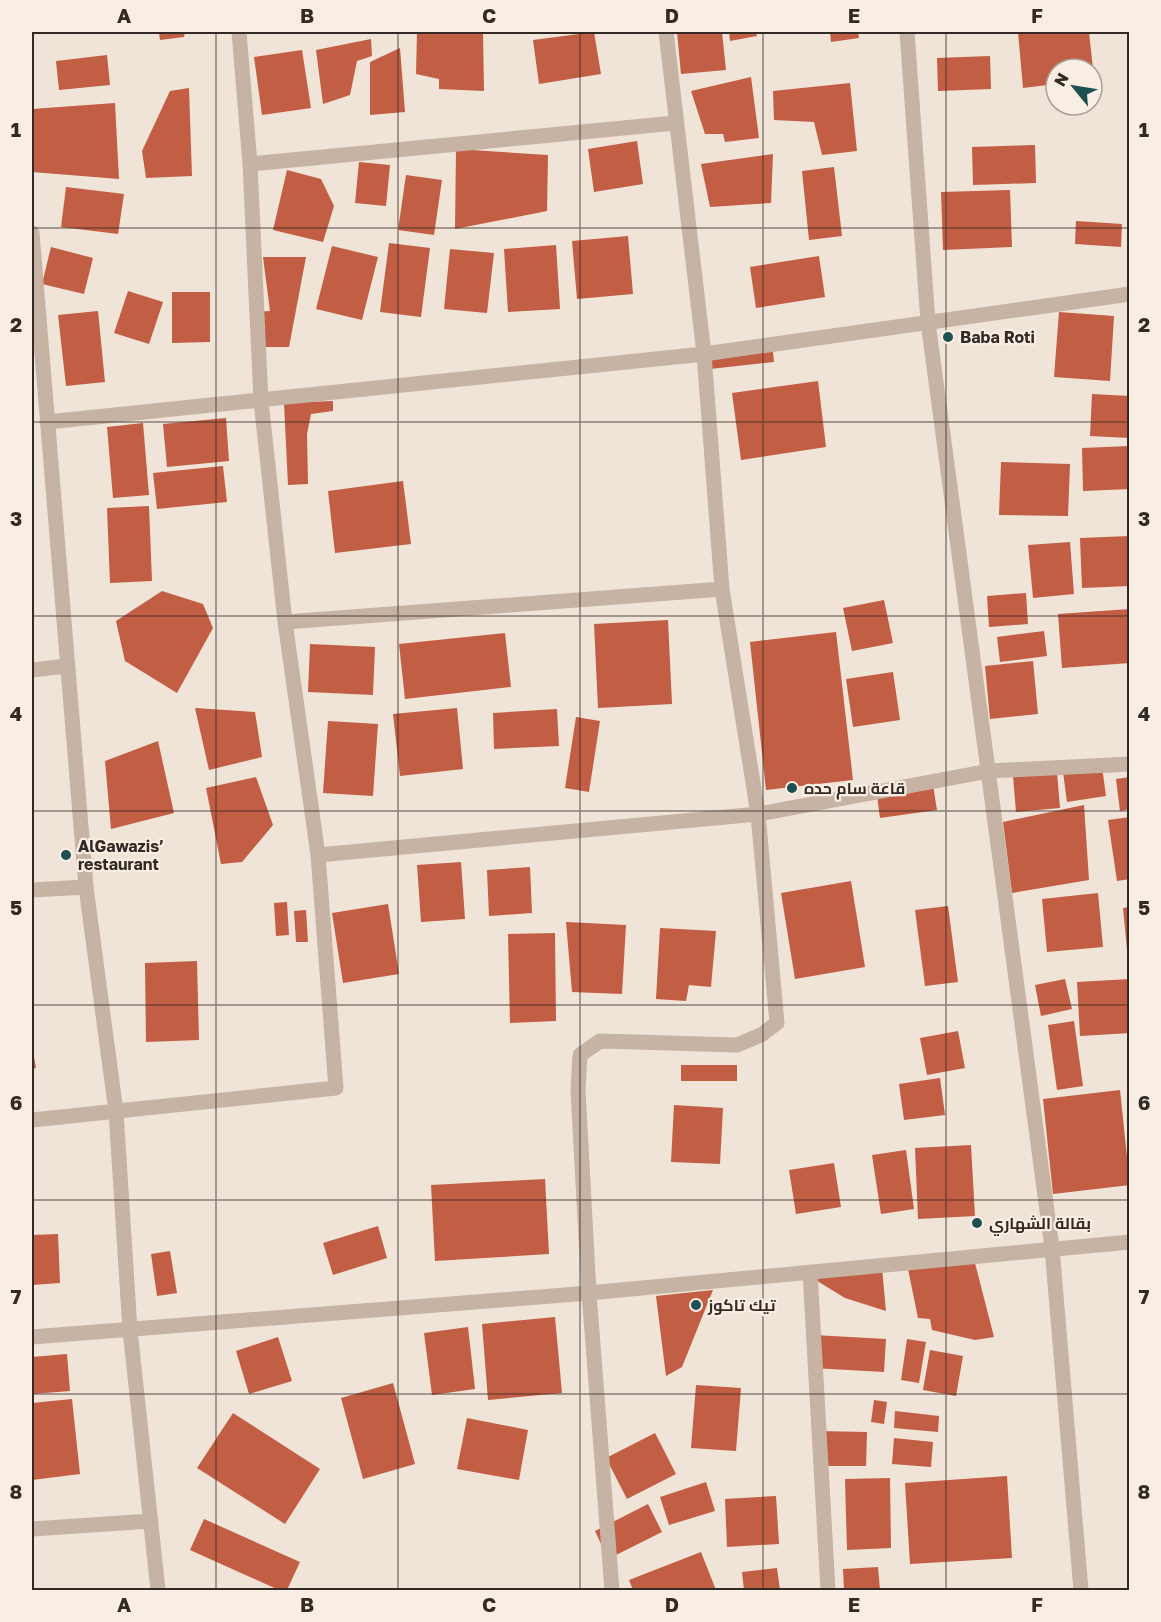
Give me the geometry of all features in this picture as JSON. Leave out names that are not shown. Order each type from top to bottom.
[{"type":"street","points":[[32,1119],[336,1088],[318,855],[285,622],[261,401],[250,164],[239,32]]},
{"type":"street","points":[[612,1590],[590,1293],[578,1090],[580,1055],[600,1041],[737,1045],[761,1035],[777,1023],[758,814],[722,590],[704,354],[666,32]]},
{"type":"street","points":[[907,32],[928,322],[1052,1248],[1081,1590]]},
{"type":"street","points":[[250,164],[675,123]]},
{"type":"street","points":[[32,233],[86,887],[116,1112],[130,1330],[158,1590]]},
{"type":"street","points":[[47,422],[704,354],[1130,294]]},
{"type":"street","points":[[285,622],[722,590]]},
{"type":"street","points":[[32,670],[68,666]]},
{"type":"street","points":[[318,855],[758,814],[989,771],[1130,764]]},
{"type":"street","points":[[32,890],[86,887]]},
{"type":"street","points":[[32,1337],[590,1293],[1130,1242]]},
{"type":"street","points":[[810,1272],[828,1590]]},
{"type":"street","points":[[32,1529],[151,1521]]},
{"type":"building","points":[[159,32],[185,32],[184,37],[160,40]]},
{"type":"building","points":[[417,32],[483,32],[484,91],[439,89],[439,79],[416,74]]},
{"type":"building","points":[[594,32],[601,74],[539,84],[533,40]]},
{"type":"building","points":[[677,32],[722,32],[726,70],[681,74]]},
{"type":"building","points":[[729,32],[756,32],[757,36],[730,41]]},
{"type":"building","points":[[830,32],[858,32],[859,38],[831,42]]},
{"type":"building","points":[[1018,32],[1089,32],[1092,57],[1044,57],[1044,85],[1023,88]]},
{"type":"building","points":[[371,39],[372,56],[357,61],[350,95],[323,104],[316,50]]},
{"type":"building","points":[[400,48],[405,112],[370,115],[370,62]]},
{"type":"building","points":[[302,50],[311,108],[262,115],[254,57]]},
{"type":"building","points":[[107,55],[110,85],[59,90],[56,61]]},
{"type":"building","points":[[990,56],[991,89],[938,91],[937,58]]},
{"type":"building","points":[[751,77],[759,138],[725,142],[723,134],[705,134],[691,91]]},
{"type":"building","points":[[850,83],[857,151],[822,155],[814,122],[774,120],[773,91]]},
{"type":"building","points":[[189,88],[192,176],[146,178],[142,151],[170,91]]},
{"type":"building","points":[[115,103],[119,179],[32,172],[32,109]]},
{"type":"building","points":[[637,141],[643,184],[594,192],[588,149]]},
{"type":"building","points":[[1035,145],[1036,183],[973,185],[972,147]]},
{"type":"building","points":[[456,149],[548,155],[547,211],[455,229]]},
{"type":"building","points":[[773,154],[771,203],[710,207],[701,164]]},
{"type":"building","points":[[359,162],[390,165],[386,206],[355,203]]},
{"type":"building","points":[[834,167],[842,236],[809,240],[802,171]]},
{"type":"building","points":[[287,170],[321,179],[334,206],[323,242],[273,230]]},
{"type":"building","points":[[406,175],[442,180],[434,235],[398,230]]},
{"type":"building","points":[[66,187],[124,194],[118,234],[61,227]]},
{"type":"building","points":[[1010,190],[1012,247],[943,250],[941,192]]},
{"type":"building","points":[[1076,221],[1122,224],[1121,247],[1075,244]]},
{"type":"building","points":[[628,236],[633,294],[577,299],[572,241]]},
{"type":"building","points":[[389,243],[430,248],[421,317],[380,312]]},
{"type":"building","points":[[556,245],[560,309],[508,312],[504,249]]},
{"type":"building","points":[[332,246],[378,257],[362,320],[316,309]]},
{"type":"building","points":[[51,247],[93,258],[84,294],[42,284]]},
{"type":"building","points":[[450,249],[494,253],[487,313],[444,309]]},
{"type":"building","points":[[819,256],[825,297],[756,308],[750,267]]},
{"type":"building","points":[[263,257],[306,257],[289,347],[252,347],[252,312],[270,311]]},
{"type":"building","points":[[128,291],[163,302],[149,344],[114,333]]},
{"type":"building","points":[[172,292],[210,292],[210,342],[172,343]]},
{"type":"building","points":[[98,311],[105,382],[66,386],[58,315]]},
{"type":"building","points":[[1059,312],[1114,316],[1110,381],[1054,377]]},
{"type":"building","points":[[772,342],[774,362],[710,369],[708,348]]},
{"type":"building","points":[[818,381],[826,447],[741,460],[732,393]]},
{"type":"building","points":[[1092,394],[1130,396],[1130,438],[1090,436]]},
{"type":"building","points":[[333,401],[333,411],[311,414],[307,434],[308,484],[288,485],[284,403]]},
{"type":"building","points":[[226,418],[229,461],[167,467],[163,424]]},
{"type":"building","points":[[143,423],[149,495],[113,498],[107,427]]},
{"type":"building","points":[[1130,446],[1130,489],[1083,491],[1082,448]]},
{"type":"building","points":[[1001,462],[1070,464],[1068,516],[999,515]]},
{"type":"building","points":[[223,466],[227,502],[157,509],[153,473]]},
{"type":"building","points":[[403,481],[411,544],[335,553],[328,491]]},
{"type":"building","points":[[149,506],[152,581],[110,583],[107,508]]},
{"type":"building","points":[[1130,536],[1130,586],[1082,588],[1080,538]]},
{"type":"building","points":[[1070,542],[1074,594],[1033,598],[1028,545]]},
{"type":"building","points":[[162,591],[203,604],[213,628],[177,693],[125,661],[116,621]]},
{"type":"building","points":[[1026,593],[1028,624],[989,627],[987,596]]},
{"type":"building","points":[[884,600],[893,643],[852,651],[843,608]]},
{"type":"building","points":[[1130,609],[1130,663],[1062,668],[1058,614]]},
{"type":"building","points":[[668,620],[672,704],[598,708],[594,624]]},
{"type":"building","points":[[1044,631],[1047,656],[1000,662],[997,637]]},
{"type":"building","points":[[836,632],[853,780],[766,790],[750,642]]},
{"type":"building","points":[[505,633],[511,687],[405,699],[399,644]]},
{"type":"building","points":[[310,644],[375,647],[373,695],[308,692]]},
{"type":"building","points":[[1033,661],[1038,714],[990,719],[985,666]]},
{"type":"building","points":[[893,672],[900,720],[853,727],[846,679]]},
{"type":"building","points":[[195,708],[255,712],[262,757],[209,770]]},
{"type":"building","points":[[457,708],[463,769],[400,776],[393,714]]},
{"type":"building","points":[[557,709],[559,746],[494,749],[493,713]]},
{"type":"building","points":[[576,717],[600,721],[589,792],[565,788]]},
{"type":"building","points":[[328,721],[378,724],[373,796],[323,793]]},
{"type":"building","points":[[158,741],[174,813],[111,829],[105,761]]},
{"type":"building","points":[[1102,767],[1106,796],[1067,802],[1063,772]]},
{"type":"building","points":[[1057,772],[1060,808],[1016,812],[1013,776]]},
{"type":"building","points":[[256,777],[273,825],[242,862],[221,864],[206,788]]},
{"type":"building","points":[[1130,777],[1130,809],[1120,811],[1116,779]]},
{"type":"building","points":[[932,779],[937,810],[880,818],[876,788]]},
{"type":"building","points":[[1084,805],[1089,880],[1012,893],[1003,822]]},
{"type":"building","points":[[1130,817],[1130,879],[1117,881],[1108,820]]},
{"type":"building","points":[[461,862],[465,919],[421,922],[417,865]]},
{"type":"building","points":[[530,867],[532,913],[489,916],[487,870]]},
{"type":"building","points":[[851,881],[865,967],[795,979],[781,893]]},
{"type":"building","points":[[1098,893],[1103,947],[1047,952],[1042,899]]},
{"type":"building","points":[[287,902],[289,935],[276,936],[274,903]]},
{"type":"building","points":[[388,904],[399,974],[343,983],[332,913]]},
{"type":"building","points":[[948,906],[958,982],[925,986],[915,910]]},
{"type":"building","points":[[1130,907],[1130,960],[1128,960],[1123,908]]},
{"type":"building","points":[[306,910],[308,942],[296,942],[294,911]]},
{"type":"building","points":[[566,922],[626,925],[622,994],[572,992]]},
{"type":"building","points":[[660,928],[716,931],[711,987],[689,985],[686,1001],[656,999]]},
{"type":"building","points":[[555,933],[556,1021],[510,1023],[508,934]]},
{"type":"building","points":[[197,961],[199,1040],[146,1042],[145,963]]},
{"type":"building","points":[[1065,979],[1072,1009],[1041,1016],[1035,985]]},
{"type":"building","points":[[1130,979],[1130,1033],[1080,1036],[1077,982]]},
{"type":"building","points":[[1074,1021],[1083,1086],[1057,1090],[1048,1025]]},
{"type":"building","points":[[958,1031],[965,1068],[927,1075],[920,1038]]},
{"type":"building","points":[[32,1046],[36,1068],[32,1069]]},
{"type":"building","points":[[681,1065],[737,1065],[737,1081],[681,1081]]},
{"type":"building","points":[[940,1078],[945,1115],[904,1120],[899,1084]]},
{"type":"building","points":[[1120,1090],[1130,1185],[1053,1194],[1043,1099]]},
{"type":"building","points":[[674,1105],[723,1108],[720,1164],[671,1162]]},
{"type":"building","points":[[971,1145],[975,1216],[918,1219],[915,1148]]},
{"type":"building","points":[[906,1150],[914,1209],[881,1214],[872,1155]]},
{"type":"building","points":[[834,1163],[841,1207],[796,1214],[789,1170]]},
{"type":"building","points":[[545,1179],[549,1254],[435,1261],[431,1185]]},
{"type":"building","points":[[378,1226],[387,1258],[333,1275],[323,1243]]},
{"type":"building","points":[[58,1234],[60,1283],[32,1285],[32,1235]]},
{"type":"building","points":[[170,1251],[177,1293],[157,1296],[151,1254]]},
{"type":"building","points":[[975,1263],[994,1337],[975,1340],[932,1330],[930,1319],[918,1318],[908,1269]]},
{"type":"building","points":[[882,1268],[886,1311],[845,1298],[814,1279]]},
{"type":"building","points":[[713,1290],[682,1367],[666,1376],[656,1296]]},
{"type":"building","points":[[555,1317],[562,1393],[488,1400],[482,1324]]},
{"type":"building","points":[[468,1327],[475,1389],[432,1395],[424,1333]]},
{"type":"building","points":[[814,1335],[886,1339],[884,1372],[812,1368]]},
{"type":"building","points":[[278,1337],[292,1381],[249,1394],[236,1351]]},
{"type":"building","points":[[907,1339],[926,1342],[919,1383],[901,1380]]},
{"type":"building","points":[[930,1350],[963,1356],[956,1396],[923,1390]]},
{"type":"building","points":[[67,1354],[70,1391],[32,1394],[32,1357]]},
{"type":"building","points":[[393,1383],[415,1464],[363,1479],[341,1398]]},
{"type":"building","points":[[696,1385],[741,1388],[736,1451],[691,1448]]},
{"type":"building","points":[[72,1399],[80,1474],[32,1480],[32,1403]]},
{"type":"building","points":[[874,1400],[887,1402],[884,1424],[871,1422]]},
{"type":"building","points":[[895,1411],[939,1416],[938,1432],[894,1428]]},
{"type":"building","points":[[233,1413],[320,1469],[285,1524],[197,1468]]},
{"type":"building","points":[[467,1418],[528,1430],[519,1480],[457,1469]]},
{"type":"building","points":[[816,1431],[867,1432],[866,1466],[815,1466]]},
{"type":"building","points":[[655,1433],[676,1474],[627,1499],[606,1458]]},
{"type":"building","points":[[894,1438],[933,1442],[931,1467],[892,1464]]},
{"type":"building","points":[[1007,1476],[1012,1558],[910,1564],[905,1483]]},
{"type":"building","points":[[890,1478],[891,1548],[847,1550],[845,1479]]},
{"type":"building","points":[[706,1482],[715,1511],[669,1525],[660,1497]]},
{"type":"building","points":[[776,1496],[779,1544],[727,1547],[725,1499]]},
{"type":"building","points":[[648,1504],[662,1532],[608,1559],[595,1531]]},
{"type":"building","points":[[204,1519],[300,1562],[287,1590],[279,1590],[190,1550]]},
{"type":"building","points":[[701,1552],[716,1590],[633,1590],[629,1580]]},
{"type":"building","points":[[878,1567],[880,1590],[844,1590],[843,1569]]},
{"type":"building","points":[[777,1568],[780,1590],[744,1590],[742,1572]]},
{"type":"place","name":"Baba Roti","points":[[948,337]]},
{"type":"place","name":"قاعة سام حده","points":[[792,788]]},
{"type":"place","name":"AlGawazis’ restaurant","points":[[66,855]]},
{"type":"place","name":"بقالة الشهاري","points":[[977,1223]]},
{"type":"place","name":"تيك تاكوز","points":[[696,1305]]}]
